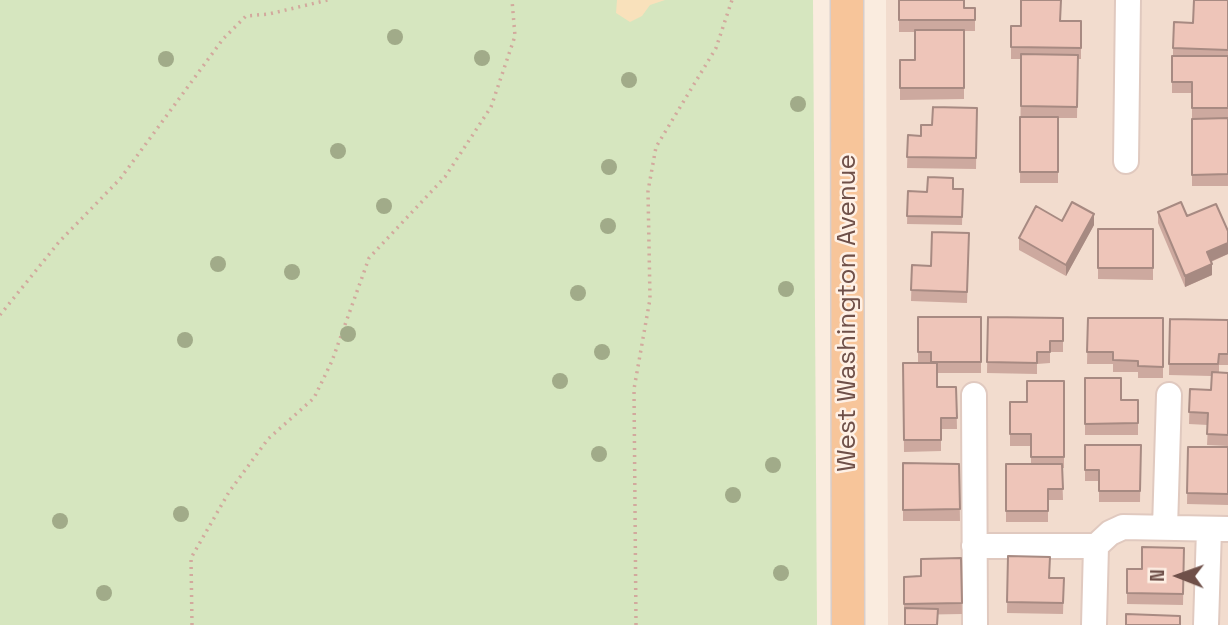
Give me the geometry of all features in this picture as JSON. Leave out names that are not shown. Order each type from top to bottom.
[{"type":"main road","name":"West Washington Avenue","points":[[847,0],[848,625]]},
{"type":"street","points":[[1126,161],[1128,0]]},
{"type":"street","points":[[974,395],[975,625]]},
{"type":"street","points":[[1165,528],[1170,395]]},
{"type":"street","points":[[1094,625],[1096,547],[1110,533],[1124,527],[1219,529],[1206,625]]},
{"type":"street","points":[[974,546],[1096,547]]},
{"type":"path","points":[[0,315],[59,242],[120,179],[223,39],[246,16],[269,15],[328,0]]},
{"type":"path","points":[[192,625],[191,558],[229,492],[268,439],[314,398],[332,361],[369,258],[445,177],[491,107],[515,36],[512,0]]},
{"type":"path","points":[[636,625],[634,389],[650,299],[648,191],[656,147],[716,48],[732,0]]},
{"type":"shaded area","points":[[886,0],[1228,0],[1228,625],[888,625]]},
{"type":"green space","points":[[0,0],[813,0],[817,625],[0,625]]},
{"type":"sand","points":[[617,0],[665,0],[650,5],[642,16],[630,22],[616,13]]},
{"type":"building","points":[[899,0],[964,0],[964,8],[975,8],[975,20],[899,20]]},
{"type":"building","points":[[1021,0],[1061,0],[1060,21],[1081,21],[1081,48],[1011,47],[1011,26],[1021,26]]},
{"type":"building","points":[[1194,0],[1228,0],[1228,50],[1173,48],[1174,22],[1193,23]]},
{"type":"building","points":[[915,30],[964,30],[964,88],[900,88],[900,60],[915,60]]},
{"type":"building","points":[[1021,54],[1078,55],[1077,107],[1021,106]]},
{"type":"building","points":[[1172,56],[1228,56],[1228,108],[1192,108],[1192,82],[1172,82]]},
{"type":"building","points":[[933,107],[977,108],[976,158],[907,157],[908,135],[921,136],[921,125],[932,125]]},
{"type":"building","points":[[1020,117],[1058,117],[1058,172],[1020,172]]},
{"type":"building","points":[[1228,118],[1228,174],[1192,175],[1192,119]]},
{"type":"building","points":[[928,177],[953,178],[953,189],[963,189],[962,217],[907,216],[908,191],[927,192]]},
{"type":"building","points":[[1072,202],[1094,214],[1066,265],[1019,238],[1036,206],[1062,221]]},
{"type":"building","points":[[1181,202],[1187,216],[1216,204],[1228,231],[1228,243],[1207,252],[1212,264],[1185,276],[1158,212]]},
{"type":"building","points":[[1098,229],[1153,229],[1153,268],[1098,268]]},
{"type":"building","points":[[932,232],[969,233],[967,292],[911,290],[912,265],[931,266]]},
{"type":"building","points":[[918,317],[981,317],[981,362],[931,362],[931,352],[918,352]]},
{"type":"building","points":[[988,317],[1063,318],[1063,341],[1050,341],[1050,352],[1037,352],[1037,363],[987,362]]},
{"type":"building","points":[[1088,318],[1163,318],[1163,367],[1138,366],[1138,361],[1113,360],[1113,352],[1087,352]]},
{"type":"building","points":[[1170,319],[1228,320],[1228,354],[1219,354],[1218,364],[1169,364]]},
{"type":"building","points":[[903,363],[937,363],[937,387],[956,387],[957,418],[941,418],[941,440],[904,440]]},
{"type":"building","points":[[1212,372],[1228,373],[1228,435],[1207,434],[1208,413],[1189,412],[1190,389],[1211,390]]},
{"type":"building","points":[[1085,378],[1121,378],[1121,400],[1138,400],[1138,423],[1085,424]]},
{"type":"building","points":[[1027,381],[1064,381],[1064,457],[1031,457],[1031,434],[1010,434],[1010,402],[1027,402]]},
{"type":"building","points":[[1085,445],[1141,445],[1140,491],[1099,491],[1099,470],[1085,470]]},
{"type":"building","points":[[1188,447],[1228,447],[1228,494],[1187,493]]},
{"type":"building","points":[[903,463],[959,464],[960,509],[903,510]]},
{"type":"building","points":[[1006,464],[1062,464],[1063,489],[1048,489],[1048,511],[1006,511]]},
{"type":"building","points":[[1142,547],[1184,548],[1183,594],[1127,593],[1127,569],[1142,569]]},
{"type":"building","points":[[1008,556],[1050,557],[1049,578],[1064,578],[1063,603],[1007,602]]},
{"type":"building","points":[[961,558],[962,603],[904,604],[904,577],[921,576],[921,559]]},
{"type":"building","points":[[905,608],[938,609],[937,625],[905,625]]},
{"type":"building","points":[[1126,614],[1180,616],[1180,625],[1126,625]]}]
